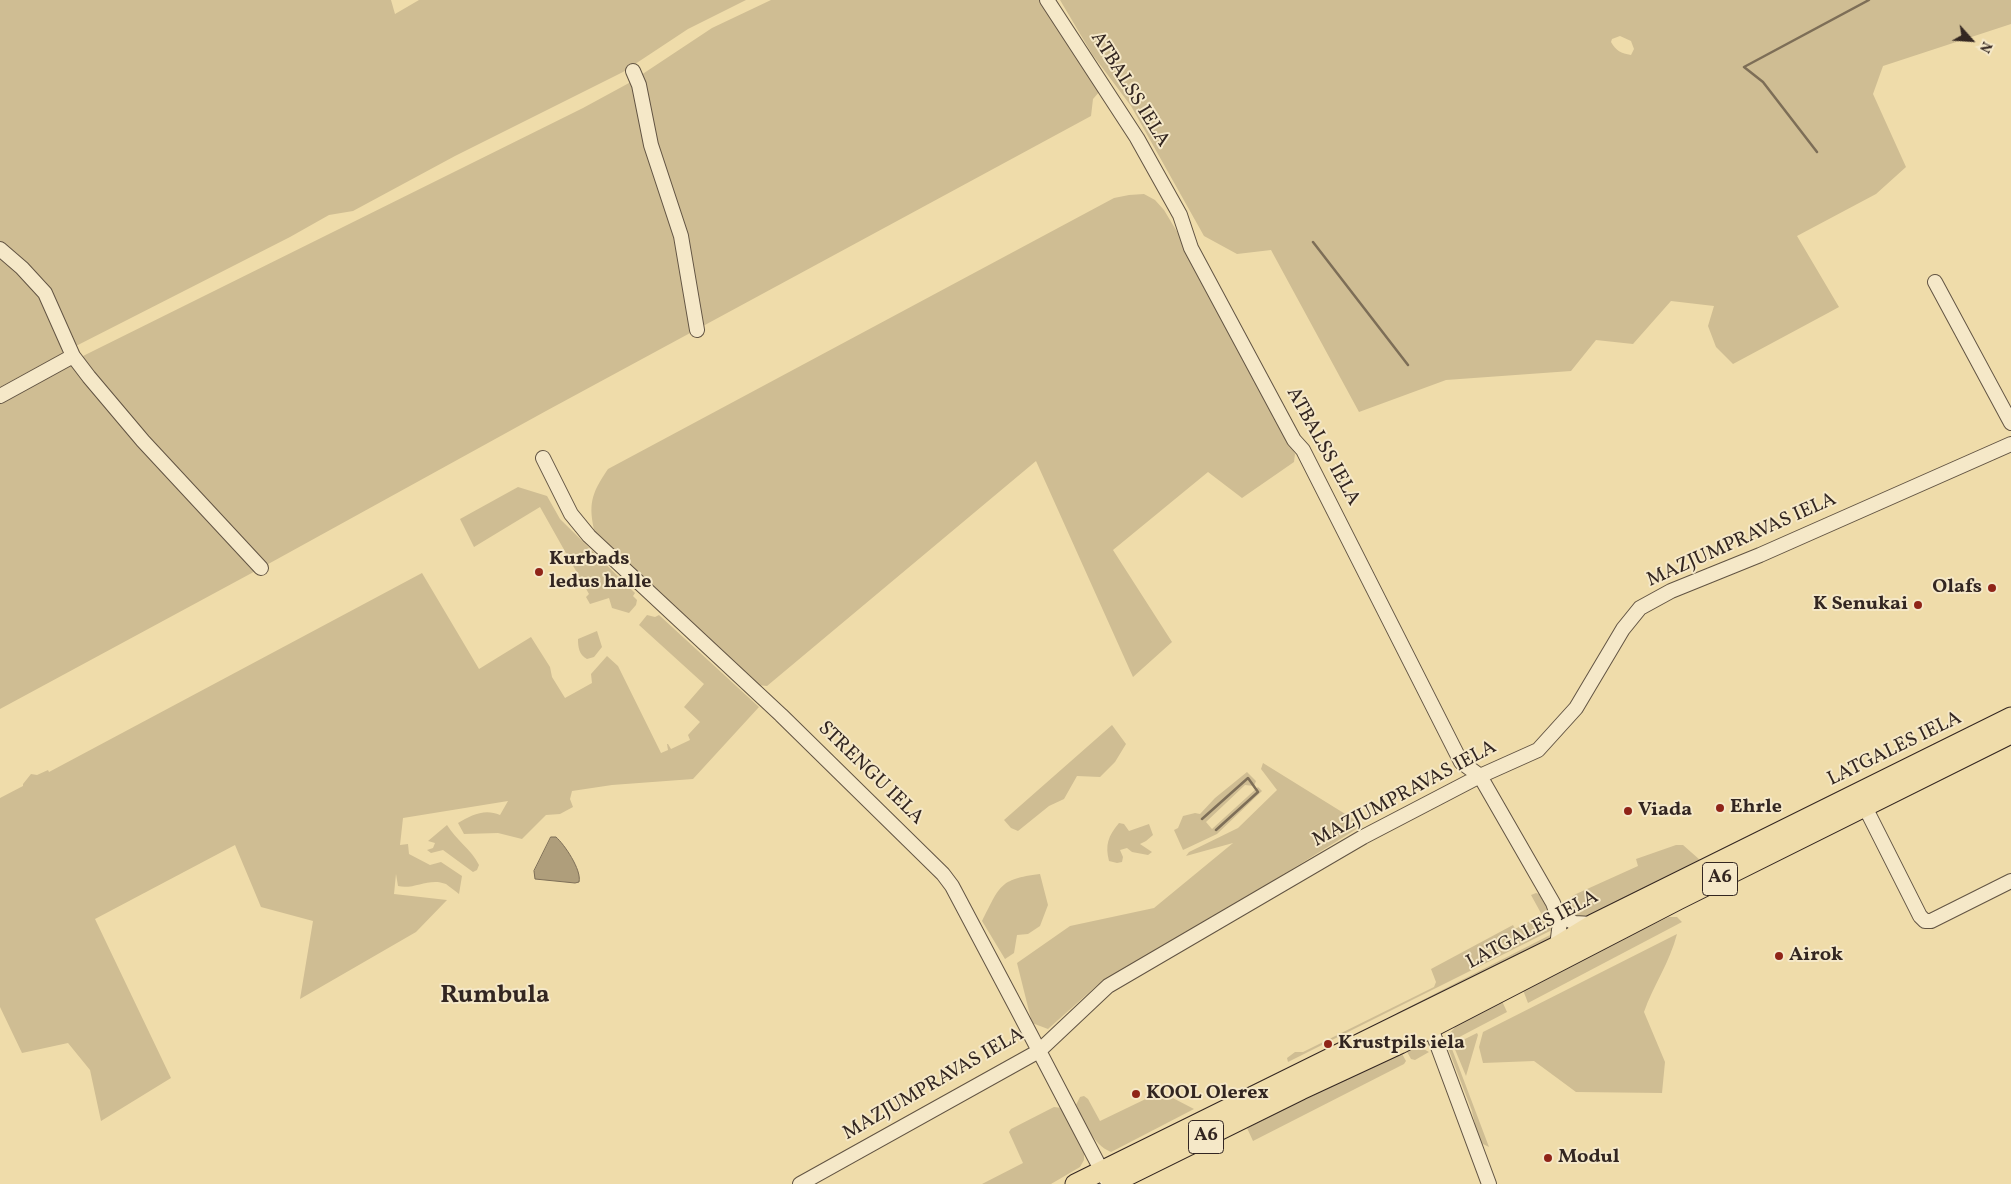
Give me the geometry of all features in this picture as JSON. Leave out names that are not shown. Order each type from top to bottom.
[{"type":"highway","name":"LATGALES IELA","points":[[1075,1184],[1107,1179],[1400,1044],[1428,1020],[1593,924],[2011,717]]},
{"type":"highway","name":"LATGALES IELA","points":[[1428,1020],[2011,734]]},
{"type":"street","name":"ATBALSS IELA","points":[[1047,0],[1137,138],[1176,207],[1191,248],[1294,440],[1303,450],[1461,762],[1480,776],[1558,913],[1560,922],[1557,946]]},
{"type":"street","points":[[633,71],[639,86],[662,182],[675,214],[681,236],[697,330]]},
{"type":"street","points":[[0,249],[22,268],[45,293],[73,356],[143,440],[261,568]]},
{"type":"street","points":[[1935,282],[2011,423]]},
{"type":"street","points":[[0,396],[73,356]]},
{"type":"street","name":"MAZJUMPRAVAS IELA","points":[[800,1184],[1038,1051],[1108,986],[1363,838],[1480,776],[1538,750],[1576,708],[1623,630],[1640,608],[1671,591],[1760,555],[2011,444]]},
{"type":"street","name":"STRENGU IELA","points":[[543,458],[571,514],[589,536],[781,715],[943,874],[957,895],[1107,1179]]},
{"type":"street","points":[[1865,807],[1920,916],[1925,921],[1931,921],[2011,881]]},
{"type":"street","points":[[1558,913],[1574,922],[1593,924]]},
{"type":"street","points":[[1428,1020],[1489,1184]]},
{"type":"shaded area","points":[[0,0],[391,0],[395,14],[419,0],[746,0],[688,29],[623,72],[455,156],[353,211],[329,215],[290,237],[74,347],[45,281],[0,241]]},
{"type":"shaded area","points":[[771,0],[1040,0],[1100,91],[1093,99],[1091,116],[0,709],[0,401],[85,355],[583,108],[629,83],[712,28]]},
{"type":"shaded area","points":[[1060,0],[2011,0],[2011,24],[1883,66],[1873,94],[1906,167],[1876,194],[1797,236],[1839,307],[1733,364],[1716,347],[1708,326],[1714,306],[1671,301],[1633,344],[1596,340],[1571,371],[1446,380],[1359,412],[1271,250],[1237,254],[1204,236],[1131,106],[1092,54]],"holes":[[[1620,36],[1631,41],[1634,49],[1631,55],[1619,51],[1611,42],[1612,39]]]},
{"type":"shaded area","points":[[1144,194],[1155,200],[1164,210],[1185,245],[1295,454],[1294,462],[1242,498],[1208,472],[1113,550],[1172,642],[1133,677],[1036,461],[767,686],[757,685],[595,534],[592,500],[598,485],[608,469],[1114,198]]},
{"type":"shaded area","points":[[0,256],[34,287],[50,318],[63,353],[0,387]]},
{"type":"shaded area","points":[[518,487],[547,496],[560,519],[635,593],[633,596],[637,600],[636,605],[629,613],[612,608],[609,598],[590,604],[586,597],[589,594],[540,507],[474,547],[460,519]]},
{"type":"shaded area","points":[[422,573],[479,669],[531,637],[550,667],[552,677],[565,698],[592,683],[591,674],[607,656],[618,666],[661,753],[668,750],[667,744],[671,749],[690,740],[688,735],[700,722],[684,707],[704,684],[639,625],[647,615],[655,617],[659,615],[759,707],[693,779],[612,785],[572,791],[570,799],[573,807],[560,814],[546,815],[522,839],[498,833],[464,834],[458,823],[473,815],[484,812],[500,815],[508,801],[403,818],[400,845],[408,844],[409,854],[430,865],[441,862],[462,876],[459,894],[446,884],[440,882],[404,887],[398,886],[396,874],[394,894],[447,900],[416,932],[300,999],[313,921],[261,907],[235,845],[95,919],[171,1078],[101,1121],[90,1070],[68,1043],[22,1053],[0,1007],[0,798],[23,786],[31,774],[37,775],[48,770],[49,772]]},
{"type":"shaded area","points":[[597,631],[602,647],[594,657],[587,659],[582,655],[578,639]]},
{"type":"shaded area","points":[[1112,725],[1126,744],[1115,762],[1100,777],[1077,776],[1064,799],[1049,806],[1018,831],[1011,828],[1004,820]]},
{"type":"shaded area","points":[[1263,763],[1363,825],[1189,933],[1103,980],[1048,1029],[1032,1023],[1017,963],[1070,926],[1154,908],[1233,843],[1186,856],[1189,852],[1238,828],[1277,790],[1261,769]]},
{"type":"shaded area","points":[[1247,772],[1256,781],[1254,786],[1245,785],[1206,822],[1212,829],[1258,787],[1262,791],[1217,834],[1183,850],[1174,830],[1178,828],[1183,816],[1195,813],[1200,814],[1215,798]]},
{"type":"shaded area","points":[[1119,823],[1124,824],[1129,831],[1149,824],[1153,835],[1140,844],[1152,852],[1148,855],[1132,852],[1127,848],[1120,850],[1123,857],[1122,862],[1109,861],[1108,841]]},
{"type":"shaded area","points":[[447,825],[476,859],[479,865],[477,870],[473,872],[443,850],[431,853],[427,850],[433,848],[435,843],[428,841]]},
{"type":"shaded area","points":[[551,837],[556,837],[572,858],[578,871],[579,882],[535,879],[534,871]]},
{"type":"shaded area","points":[[1676,845],[1683,845],[1700,860],[1581,919],[1563,910],[1570,898],[1576,894],[1638,866],[1636,859]]},
{"type":"shaded area","points":[[1040,874],[1048,905],[1040,926],[1028,934],[1017,935],[1014,953],[1005,959],[982,921],[997,893],[1008,882]]},
{"type":"shaded area","points":[[1539,894],[1555,923],[1552,930],[1288,1062],[1287,1058],[1295,1052],[1303,1052],[1434,987],[1436,982],[1431,969],[1513,925],[1515,929],[1542,915],[1531,895]]},
{"type":"shaded area","points":[[1669,917],[1677,917],[1682,922],[1528,1003],[1523,990],[1556,970]]},
{"type":"shaded area","points":[[1552,934],[1549,941],[1426,1003],[1412,1007],[1395,1016],[1397,1013]]},
{"type":"shaded area","points":[[1677,934],[1644,1012],[1665,1062],[1662,1093],[1576,1092],[1534,1061],[1483,1063],[1479,1047],[1483,1032]]},
{"type":"shaded area","points":[[1502,1001],[1507,1012],[1446,1044],[1449,1034],[1457,1025]]},
{"type":"shaded area","points":[[1477,1033],[1466,1076],[1454,1047],[1455,1044]]},
{"type":"shaded area","points":[[1412,1047],[1420,1047],[1429,1052],[1415,1060],[1411,1059],[1406,1050]]},
{"type":"shaded area","points":[[1448,1048],[1452,1049],[1489,1147],[1481,1143],[1472,1111]]},
{"type":"shaded area","points":[[1401,1052],[1406,1061],[1404,1064],[1253,1141],[1247,1128]]},
{"type":"shaded area","points":[[1154,1095],[1167,1095],[1194,1109],[1111,1152],[1094,1138],[1076,1105],[1080,1097],[1084,1096],[1088,1099],[1100,1121]]},
{"type":"shaded area","points":[[1054,1107],[1062,1108],[1084,1152],[1084,1160],[1080,1167],[1051,1184],[982,1184],[1023,1163],[1009,1132],[1011,1129]]},
{"type":"waterway","points":[[1817,152],[1763,82],[1744,67],[1869,0]]},
{"type":"waterway","points":[[1313,242],[1408,365]]},
{"type":"waterway","points":[[1202,819],[1248,778],[1258,792],[1216,830]]},
{"type":"place","name":"Kurbads ledus halle","points":[[539,572]]},
{"type":"place","name":"Olafs","points":[[1992,588]]},
{"type":"place","name":"K Senukai","points":[[1918,605]]},
{"type":"place","name":"Ehrle","points":[[1720,808]]},
{"type":"place","name":"Viada","points":[[1628,811]]},
{"type":"place","name":"Airok","points":[[1779,956]]},
{"type":"place","name":"Krustpils iela","points":[[1328,1044]]},
{"type":"place","name":"KOOL Olerex","points":[[1136,1094]]},
{"type":"place","name":"Modul","points":[[1548,1158]]},
{"type":"district","name":"Rumbula","points":[[495,997]]}]
